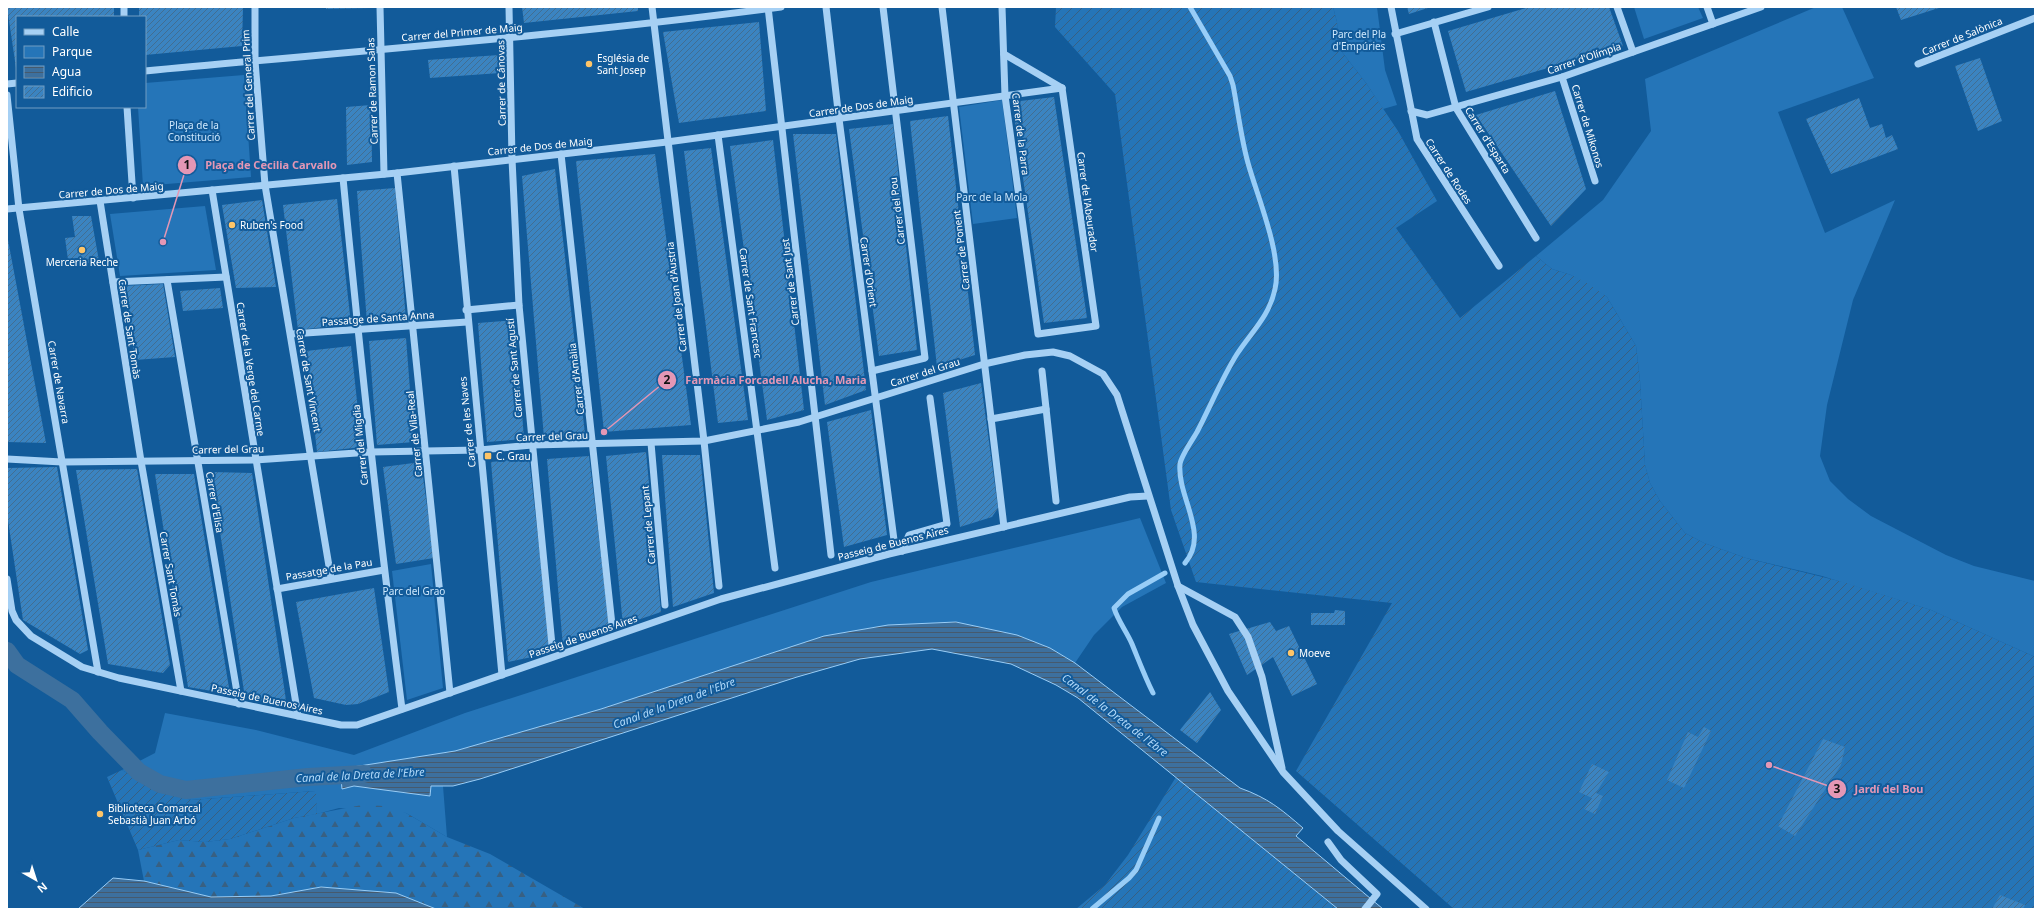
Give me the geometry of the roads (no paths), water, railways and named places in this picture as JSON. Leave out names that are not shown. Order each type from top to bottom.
[{"type":"street","name":"Carrer del General Prim","points":[[255,7],[255,61],[265,185]]},
{"type":"street","name":"Carrer de Ramon Salas","points":[[380,7],[384,174]]},
{"type":"street","name":"Carrer de Cánovas","points":[[509,7],[512,159]]},
{"type":"street","name":"Carrer de Joan d'Àustria","points":[[652,7],[704,441],[719,586]]},
{"type":"street","name":"Carrer del Primer de Maig","points":[[146,71],[510,38],[654,23],[781,7]]},
{"type":"street","name":"Carrer d'Orient","points":[[826,7],[838,119],[894,540]]},
{"type":"street","name":"Carrer del Pou","points":[[872,370],[925,358],[883,7]]},
{"type":"street","name":"Carrer de Ponent","points":[[942,7],[1004,526]]},
{"type":"street","name":"Carrer de la Parra","points":[[1002,7],[1005,96],[1038,334]]},
{"type":"street","name":"Carrer de Rodes","points":[[1391,7],[1410,111],[1417,139],[1499,266]]},
{"type":"street","points":[[1395,34],[1488,7]]},
{"type":"street","points":[[1617,7],[1633,52]]},
{"type":"street","points":[[1706,7],[1713,24]]},
{"type":"street","name":"Carrer d'Olímpia","points":[[1410,111],[1427,115],[1562,77],[1761,7]]},
{"type":"street","name":"Carrer de Sant Just","points":[[768,8],[831,555]]},
{"type":"street","name":"Carrer de Salònica","points":[[1918,64],[2035,18]]},
{"type":"street","name":"Carrer d'Esparta","points":[[1434,22],[1456,108],[1536,238]]},
{"type":"street","points":[[1004,54],[1062,88]]},
{"type":"street","name":"Carrer de Mikonos","points":[[1562,77],[1595,181]]},
{"type":"street","name":"Carrer de Dos de Maig","points":[[7,209],[397,173],[667,142],[896,112],[1062,88]]},
{"type":"street","name":"Carrer de l'Abeurador","points":[[1038,334],[1096,326],[1062,88]]},
{"type":"street","name":"Carrer de Navarra","points":[[7,95],[19,209],[98,672]]},
{"type":"street","points":[[128,108],[133,198]]},
{"type":"street","name":"Carrer de Sant Francesc","points":[[718,135],[775,568]]},
{"type":"street","name":"Carrer d'Amàlia","points":[[561,154],[594,444],[612,625]]},
{"type":"street","name":"Carrer de Sant Agustí","points":[[512,159],[519,306],[552,645]]},
{"type":"street","name":"Carrer de les Naves","points":[[454,166],[467,322],[502,675]]},
{"type":"street","name":"Carrer de Vila-Real","points":[[397,173],[450,693]]},
{"type":"street","name":"Carrer del Migdia","points":[[343,178],[384,570],[402,709]]},
{"type":"street","name":"Carrer de Sant Vincent","points":[[265,185],[312,456],[331,578]]},
{"type":"street","name":"Carrer de la Verge del Carme","points":[[212,190],[298,716]]},
{"type":"street","name":"Carrer de Sant Tomàs","points":[[100,201],[141,461]]},
{"type":"street","points":[[113,282],[226,277]]},
{"type":"street","name":"Carrer d'Elisa","points":[[166,280],[239,704]]},
{"type":"street","points":[[466,310],[519,306]]},
{"type":"street","name":"Passatge de Santa Anna","points":[[291,334],[467,322]]},
{"type":"street","name":"Carrer del Grau","points":[[7,459],[62,462],[256,460],[371,452],[480,450],[532,445],[704,441],[816,417],[984,364],[1025,355],[1053,352],[1070,356],[1103,374],[1117,395],[1178,586],[1208,658],[1228,691],[1283,772],[1344,836],[1426,909]]},
{"type":"street","points":[[1042,371],[1056,501]]},
{"type":"street","points":[[902,551],[909,535],[947,524],[930,398]]},
{"type":"street","points":[[991,419],[1046,409]]},
{"type":"street","name":"Carrer de Lepant","points":[[651,443],[665,605]]},
{"type":"street","name":"Carrer Sant Tomàs","points":[[141,461],[181,691]]},
{"type":"street","name":"Passeig de Buenos Aires","points":[[7,579],[12,610],[16,620],[31,636],[82,667],[119,678],[239,704],[341,725],[357,725],[721,599],[902,551],[1004,526],[1130,497],[1148,496]]},
{"type":"street","name":"Passatge de la Pau","points":[[277,589],[331,578],[384,570]]},
{"type":"street","points":[[1178,586],[1235,617],[1248,637],[1262,677],[1283,772]]},
{"type":"street","points":[[1328,842],[1341,860],[1377,894],[1365,909]]},
{"type":"water","points":[[956,622],[1017,635],[1050,648],[1075,663],[1240,788],[1259,796],[1288,815],[1303,828],[1296,836],[1383,909],[1338,909],[1078,698],[1056,685],[1011,664],[932,649],[860,659],[797,677],[480,779],[453,786],[431,786],[430,796],[354,786],[342,789],[340,769],[455,751],[601,709],[824,636],[888,625]]},
{"type":"water","points":[[113,878],[144,881],[211,897],[271,896],[321,887],[396,893],[436,909],[78,909]]},
{"type":"waterway","points":[[1185,563],[1192,552],[1194,528],[1180,477],[1180,464],[1237,354],[1269,308],[1275,289],[1277,275],[1268,226],[1252,177],[1241,134],[1233,85],[1230,76],[1190,7]]},
{"type":"waterway","points":[[1153,693],[1114,608],[1128,594],[1165,573]]},
{"type":"waterway","name":"Canal de la Dreta de l'Ebre","points":[[7,651],[17,665],[72,700],[100,732],[139,772],[160,784],[186,790],[308,777],[364,774]]},
{"type":"waterway","points":[[1092,909],[1129,878],[1136,870],[1159,818]]},
{"type":"place","name":"Església de Sant Josep","points":[[589,64]]},
{"type":"place","name":"Ruben's Food","points":[[232,225]]},
{"type":"place","name":"Plaça de Cecilia Carvallo","points":[[163,242]]},
{"type":"place","name":"Merceria Reche","points":[[82,250]]},
{"type":"place","name":"Farmàcia Forcadell Alucha, Maria","points":[[604,432]]},
{"type":"place","name":"C. Grau","points":[[488,456]]},
{"type":"place","name":"Moeve","points":[[1291,653]]},
{"type":"place","name":"Jardí del Bou","points":[[1769,765]]},
{"type":"place","name":"Biblioteca Comarcal Sebastià Juan Arbó","points":[[100,814]]},
{"type":"park label","name":"Parc del Pla d'Empúries","points":[[1359,40]]},
{"type":"park label","name":"Plaça de la Constitució","points":[[194,130]]},
{"type":"park label","name":"Parc de la Mola","points":[[992,197]]},
{"type":"park label","name":"Parc del Grao","points":[[414,591]]}]
